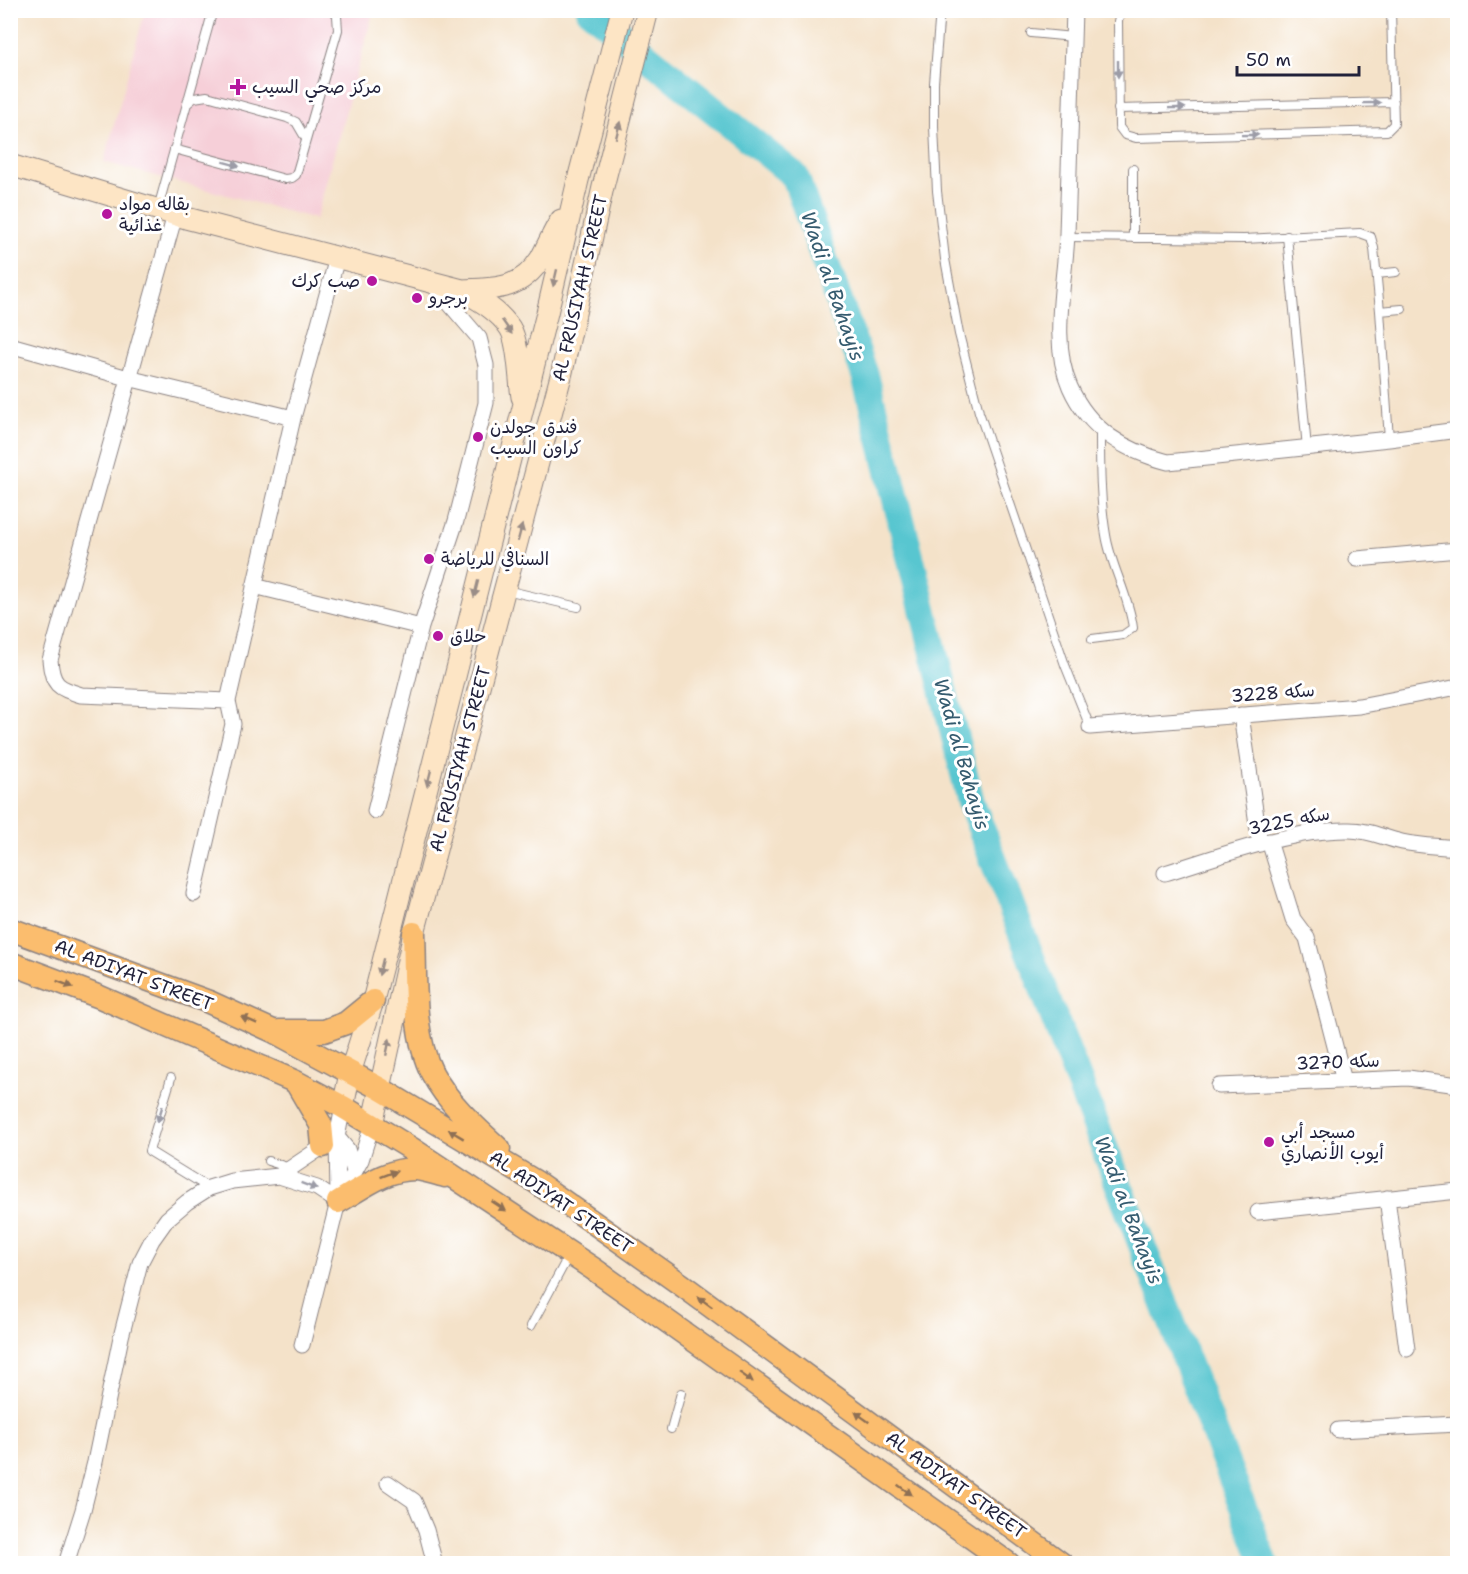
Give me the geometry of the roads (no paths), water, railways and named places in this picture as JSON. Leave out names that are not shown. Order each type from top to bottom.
[{"type":"main road","name":"AL FRUSIYAH STREET","points":[[343,1107],[350,1073],[373,1001],[622,10]]},
{"type":"main road","name":"AL FRUSIYAH STREET","points":[[372,1125],[414,933],[562,372],[603,187],[648,10]]},
{"type":"main road","points":[[10,165],[166,212],[462,290],[507,287],[523,278],[540,260],[557,225],[572,204]]},
{"type":"main road","points":[[462,290],[496,313],[510,328],[516,344],[523,404]]},
{"type":"main road","name":"AL ADIYAT STREET","points":[[10,928],[209,1002],[273,1031],[380,1088],[536,1182],[692,1292],[1062,1563]]},
{"type":"main road","points":[[414,933],[419,1024],[423,1051],[433,1074],[453,1103],[536,1182]]},
{"type":"main road","name":"AL ADIYAT STREET","points":[[10,963],[100,997],[296,1082],[343,1107],[462,1181],[570,1253],[1009,1563]]},
{"type":"main road","points":[[273,1031],[324,1031],[346,1023],[373,1001]]},
{"type":"main road","points":[[296,1082],[330,1142]]},
{"type":"main road","points":[[338,1202],[388,1174],[402,1170],[418,1169],[462,1181]]},
{"type":"street","points":[[1074,10],[1067,237],[1060,339],[1063,364],[1075,395],[1083,409],[1100,428],[1120,444],[1135,452],[1168,462],[1458,430]]},
{"type":"street","points":[[166,212],[128,378],[50,660],[51,678],[62,689],[81,695],[228,701]]},
{"type":"street","points":[[194,894],[233,724],[228,701],[294,418],[337,258]]},
{"type":"street","points":[[375,811],[421,627],[456,521],[486,403],[486,365],[479,338],[431,282]]},
{"type":"street","points":[[10,345],[128,378],[294,418]]},
{"type":"street","points":[[1357,559],[1458,550]]},
{"type":"street","points":[[254,586],[421,627]]},
{"type":"street","name":"سكه 3228","points":[[1090,727],[1359,706],[1458,687]]},
{"type":"street","points":[[1241,715],[1264,843],[1293,919],[1307,938],[1344,1081]]},
{"type":"street","name":"سكه 3225","points":[[1165,873],[1264,843],[1322,832],[1348,830],[1373,832],[1402,842],[1458,848]]},
{"type":"street","name":"سكه 3270","points":[[1219,1086],[1408,1078],[1458,1085]]},
{"type":"street","points":[[338,1202],[330,1142],[343,1107]]},
{"type":"street","points":[[302,1345],[338,1202],[361,1160],[372,1125]]},
{"type":"street","points":[[330,1142],[347,1149],[354,1171]]},
{"type":"street","points":[[66,1563],[95,1462],[121,1337],[140,1263],[152,1240],[167,1219],[187,1202],[209,1188],[232,1181],[285,1172],[330,1142]]},
{"type":"street","points":[[285,1172],[338,1202]]},
{"type":"street","points":[[1258,1212],[1458,1191]]},
{"type":"street","points":[[1387,1198],[1407,1349]]},
{"type":"street","points":[[1338,1430],[1458,1424]]},
{"type":"street","points":[[388,1484],[414,1501],[426,1530],[435,1563]]},
{"type":"lane","points":[[166,212],[174,149],[213,10]]},
{"type":"lane","points":[[174,149],[285,178],[292,178],[296,175],[338,30],[334,10]]},
{"type":"lane","points":[[940,10],[934,83],[936,170],[945,259],[959,334],[979,412],[1065,665],[1090,727]]},
{"type":"lane","points":[[1121,10],[1118,21],[1119,127],[1125,135],[1130,137],[1387,131],[1394,124],[1391,10]]},
{"type":"lane","points":[[1030,33],[1073,37]]},
{"type":"lane","points":[[187,104],[194,98],[207,96],[287,118],[296,122],[306,140]]},
{"type":"lane","points":[[1118,109],[1394,102]]},
{"type":"lane","points":[[1133,169],[1133,238]]},
{"type":"lane","points":[[1067,237],[1244,239],[1364,234],[1371,237],[1377,274],[1389,439]]},
{"type":"lane","points":[[1287,236],[1307,448]]},
{"type":"lane","points":[[1377,274],[1396,272]]},
{"type":"lane","points":[[1380,311],[1402,309]]},
{"type":"lane","points":[[1092,639],[1123,635],[1133,628],[1131,611],[1106,537],[1100,464],[1100,428]]},
{"type":"lane","points":[[505,590],[578,607]]},
{"type":"lane","points":[[171,1078],[149,1151],[209,1188]]},
{"type":"lane","points":[[268,1161],[285,1172]]},
{"type":"lane","points":[[531,1326],[570,1253]]},
{"type":"lane","points":[[671,1429],[681,1393]]},
{"type":"waterway","name":"Wadi al Bahayis","points":[[590,10],[795,176],[865,375],[971,802],[1265,1564]]},
{"type":"place","name":"مركز صحي السيب","points":[[238,87]]},
{"type":"place","name":"بقاله مواد غذائية","points":[[107,214]]},
{"type":"place","name":"صب كرك","points":[[372,281]]},
{"type":"place","name":"برجرو","points":[[417,298]]},
{"type":"place","name":"فندق جولدن كراون السيب","points":[[478,437]]},
{"type":"place","name":"السنافي للرياضة","points":[[429,559]]},
{"type":"place","name":"حلاق","points":[[438,636]]},
{"type":"place","name":"مسجد أبي أيوب الأنصاري","points":[[1269,1142]]}]
